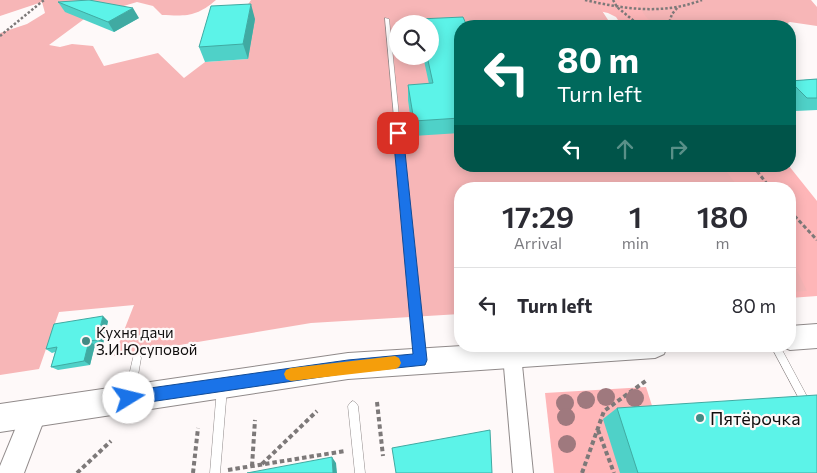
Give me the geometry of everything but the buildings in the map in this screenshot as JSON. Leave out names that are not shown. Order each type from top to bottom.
[{"type":"main road","points":[[796,338],[817,336]]},
{"type":"main road","points":[[0,418],[348,366],[559,352]]},
{"type":"street","points":[[512,355],[523,473]]},
{"type":"street","points":[[10,473],[19,455],[35,412]]},
{"type":"lane","points":[[387,19],[420,360]]},
{"type":"lane","points":[[778,352],[813,416]]},
{"type":"lane","points":[[129,398],[137,358]]},
{"type":"lane","points":[[215,473],[223,384]]},
{"type":"lane","points":[[353,406],[360,473]]},
{"type":"path","points":[[0,36],[44,0]]},
{"type":"path","points":[[586,0],[617,7],[648,9],[678,7],[702,0]]},
{"type":"path","points":[[613,0],[617,7],[633,20]]},
{"type":"path","points":[[670,20],[678,7]]},
{"type":"path","points":[[758,172],[766,182]]},
{"type":"path","points":[[796,217],[817,240]]},
{"type":"path","points":[[582,473],[604,411],[647,380]]},
{"type":"path","points":[[377,402],[383,456]]},
{"type":"path","points":[[261,465],[317,411]]},
{"type":"path","points":[[252,466],[254,420]]},
{"type":"path","points":[[193,473],[198,428]]},
{"type":"path","points":[[598,430],[614,473]]},
{"type":"path","points":[[77,473],[111,441]]},
{"type":"path","points":[[215,473],[358,449]]},
{"type":"shaded area","points":[[0,0],[216,0],[203,10],[185,15],[162,15],[153,6],[137,2],[117,8],[95,11],[49,45],[60,47],[72,44],[93,46],[104,66],[158,53],[184,78],[205,62],[248,59],[240,16],[251,0],[595,0],[608,20],[454,20],[454,172],[727,172],[735,182],[454,182],[454,314],[311,323],[114,356],[134,305],[59,312],[39,369],[0,375],[0,33],[27,24],[45,13],[42,2],[0,16]]},
{"type":"shaded area","points":[[548,0],[732,0],[702,20],[618,20],[608,13]]},
{"type":"shaded area","points":[[636,0],[811,0],[817,7],[817,26],[796,23],[796,20],[649,20]]},
{"type":"shaded area","points":[[690,172],[794,172],[817,201],[817,296],[796,298],[796,182],[694,182]]},
{"type":"shaded area","points":[[796,268],[807,291],[796,292]]},
{"type":"shaded area","points":[[646,387],[655,415],[620,473],[554,473],[545,393]]},
{"type":"slow traffic","points":[[291,374],[348,366],[395,363]]},
{"type":"place","name":"Кухня дачи З.И.Юсуповой","points":[[86,341]]},
{"type":"place","name":"Пятёрочка","points":[[700,418]]},
{"type":"route","points":[[129,398],[348,366],[420,360],[398,133]]}]
